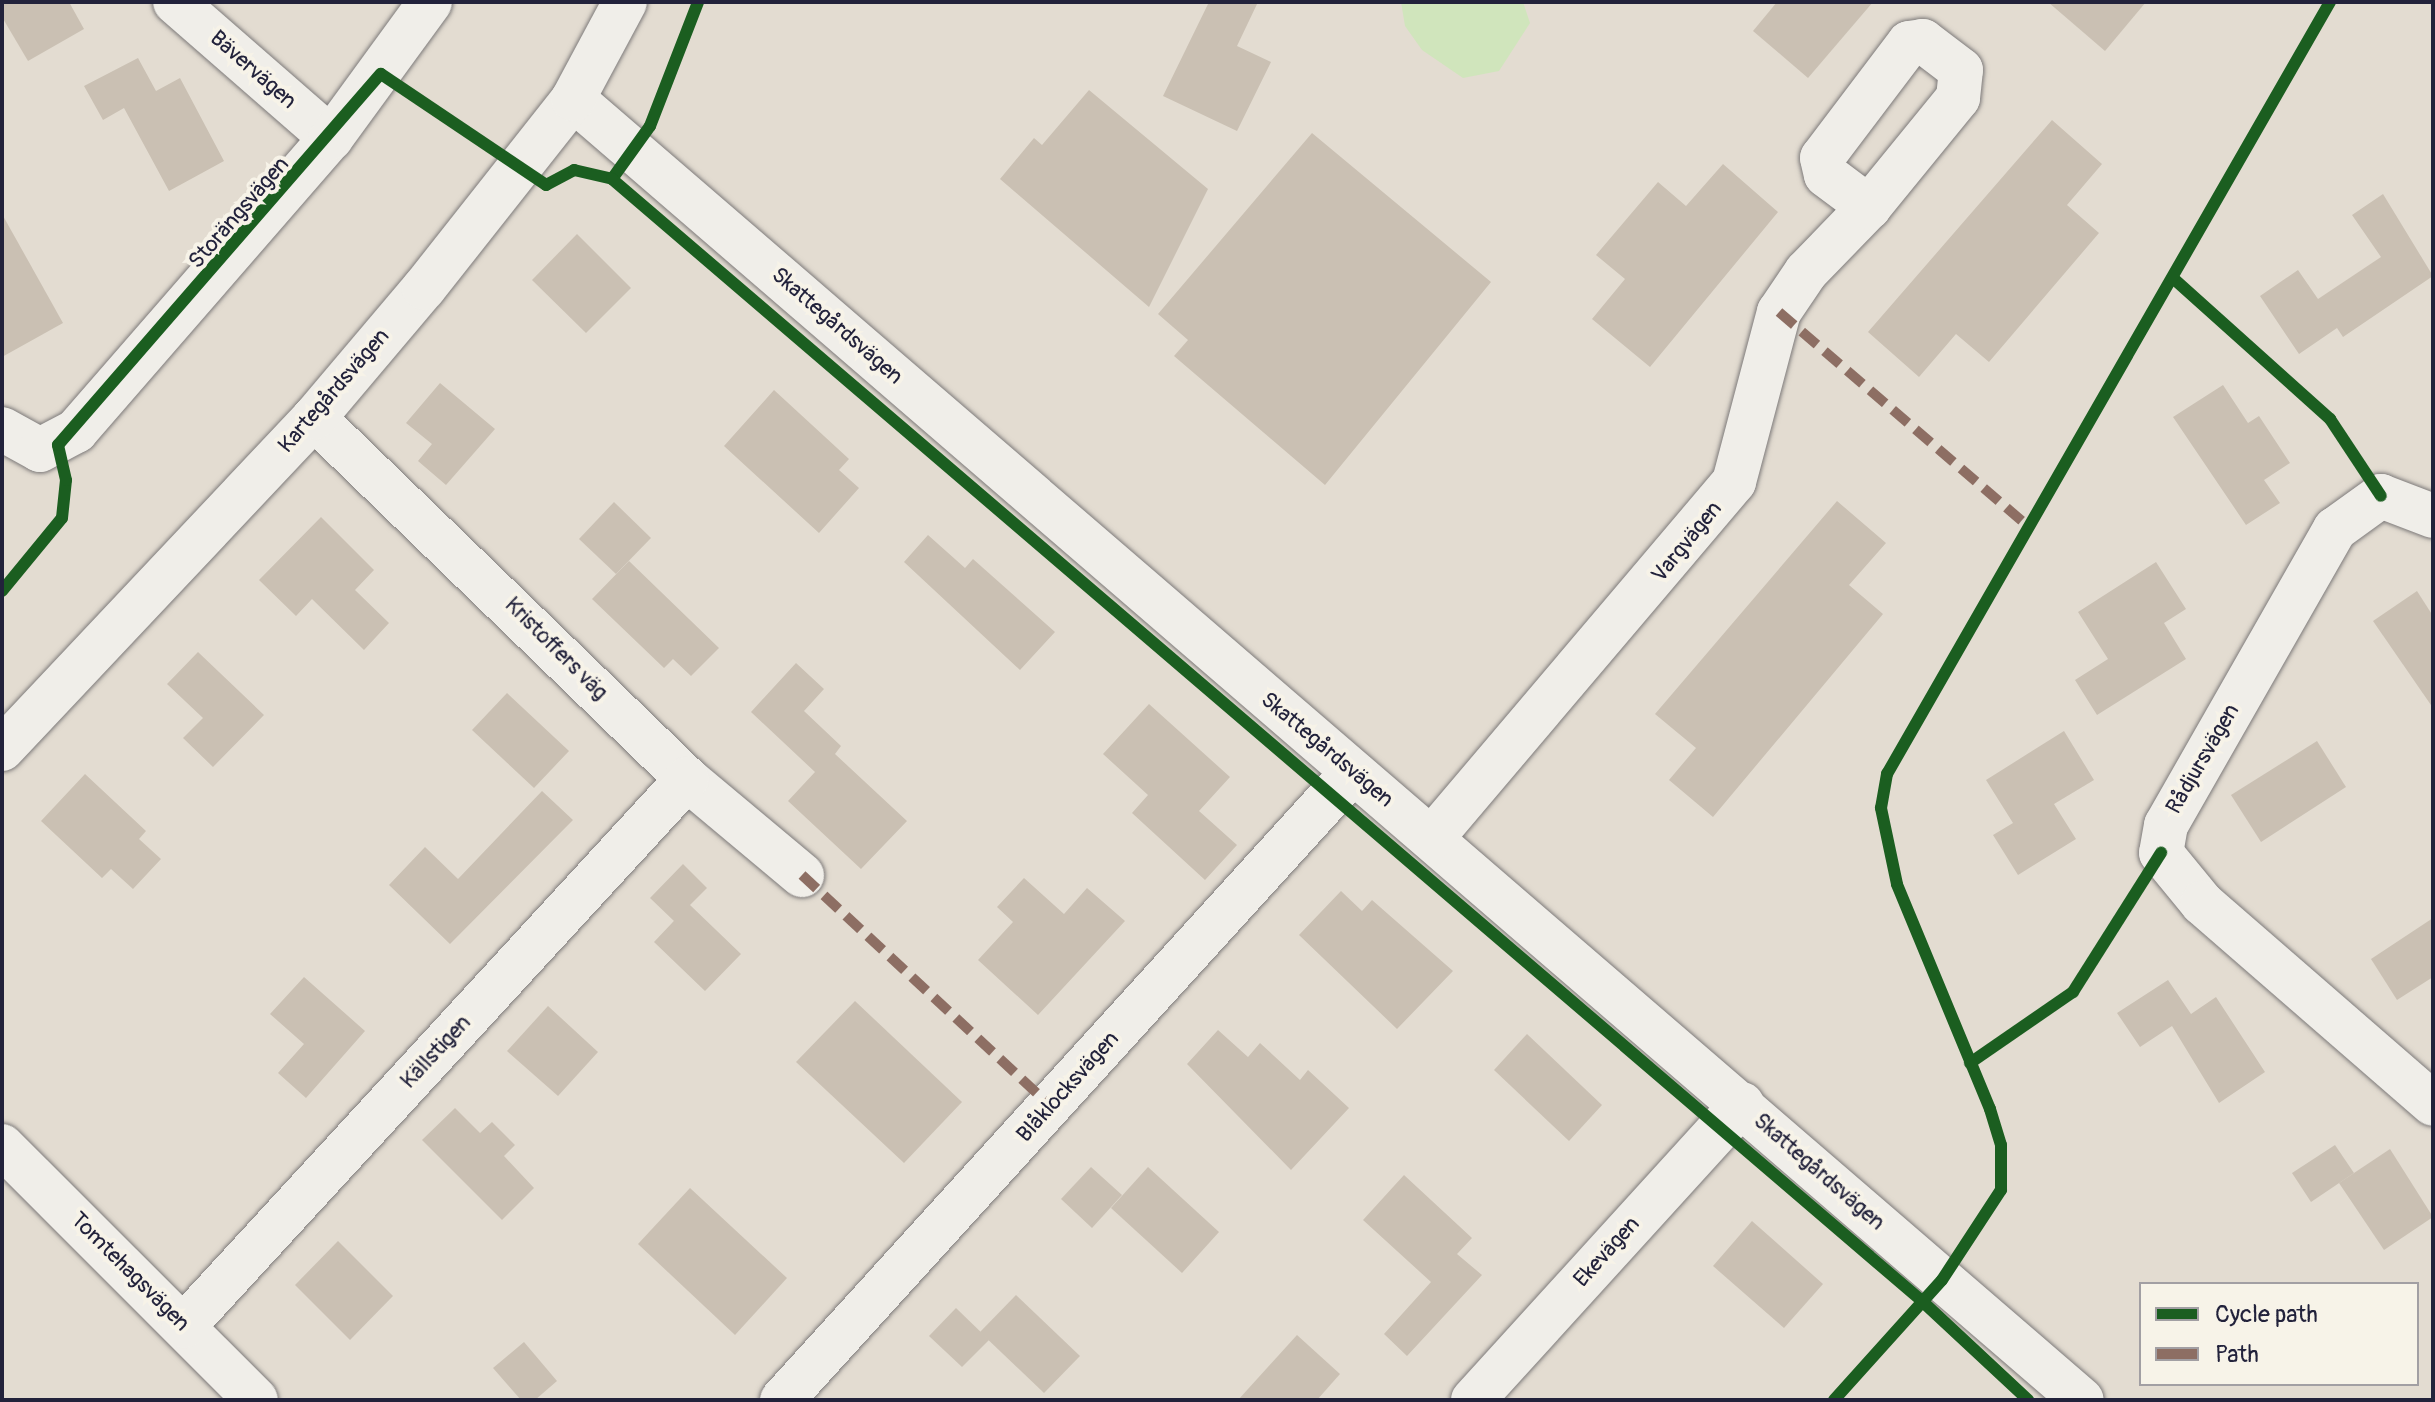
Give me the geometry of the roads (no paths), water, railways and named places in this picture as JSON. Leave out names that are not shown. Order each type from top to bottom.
[{"type":"street","name":"Bävervägen","points":[[175,2],[331,138]]},
{"type":"street","name":"Storängsvägen","points":[[12,437],[40,450],[76,431],[331,138],[430,2]]},
{"type":"street","name":"Kartegårdsvägen","points":[[2,749],[314,418],[573,99],[625,2]]},
{"type":"street","name":"Skattegårdsvägen","points":[[573,99],[2082,1400]]},
{"type":"street","name":"Vargvägen","points":[[1432,838],[1722,500],[1746,450],[1779,312],[1869,207]]},
{"type":"street","name":"Kristoffers väg","points":[[314,418],[687,779],[802,875]]},
{"type":"street","name":"Rådjursvägen","points":[[2433,516],[2381,496],[2335,529],[2172,813],[2161,853],[2202,903],[2433,1104]]},
{"type":"street","name":"Blåklocksvägen","points":[[782,1400],[1352,773]]},
{"type":"street","name":"Källstigen","points":[[184,1326],[687,779]]},
{"type":"street","name":"Ekevägen","points":[[1473,1400],[1742,1104]]},
{"type":"street","name":"Tomtehagsvägen","points":[[2,1146],[256,1400]]}]
